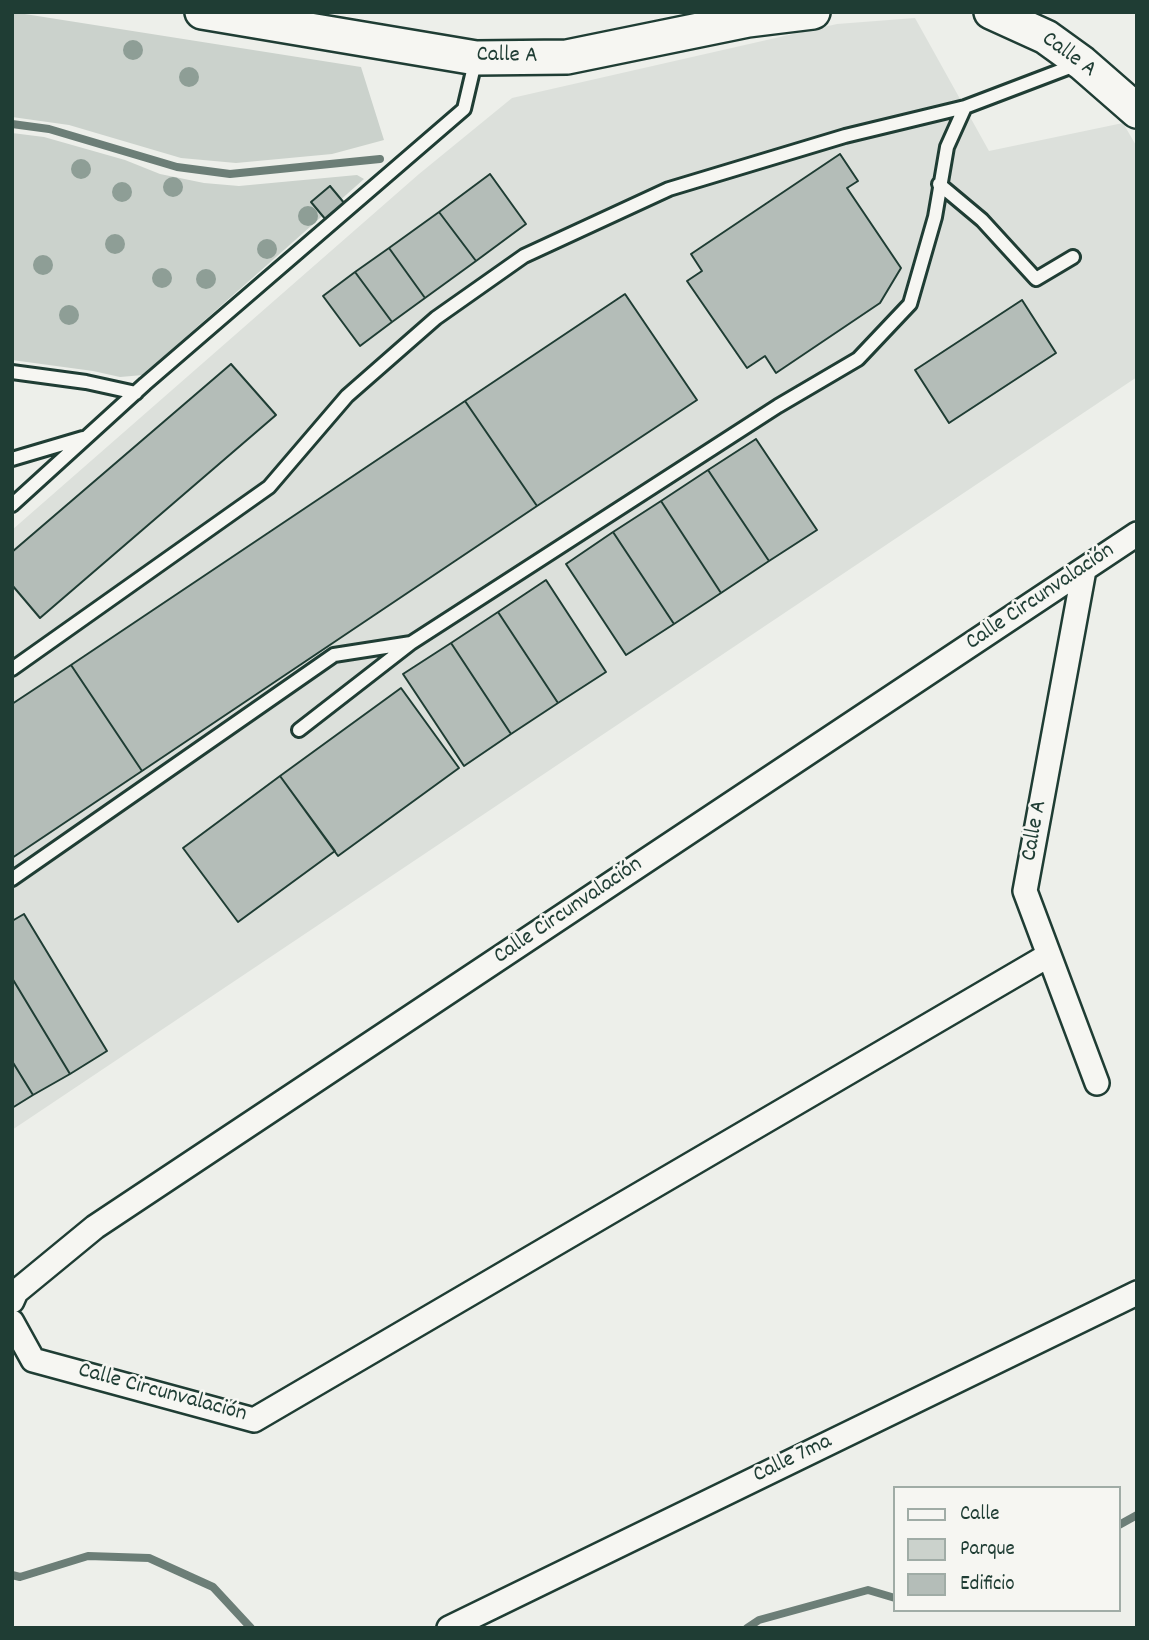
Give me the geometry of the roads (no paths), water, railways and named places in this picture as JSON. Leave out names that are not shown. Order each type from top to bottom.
[{"type":"street","name":"Calle A","points":[[202,12],[476,58],[567,57],[748,20],[813,12]]},
{"type":"street","name":"Calle A","points":[[991,12],[1046,37],[1082,63],[1137,111]]},
{"type":"street","name":"Calle Circunvalación","points":[[12,1301],[16,1292],[96,1227],[1137,534]]},
{"type":"street","name":"Calle A","points":[[1084,570],[1025,891],[1097,1083]]},
{"type":"street","name":"Calle Circunvalación","points":[[12,1322],[33,1360],[254,1420],[1049,955]]},
{"type":"street","name":"Calle 7ma","points":[[449,1628],[1137,1293]]},
{"type":"lane","points":[[12,505],[136,393],[464,109],[476,58]]},
{"type":"lane","points":[[12,669],[269,487],[346,397],[436,318],[524,256],[669,190],[845,136],[965,107],[1082,63]]},
{"type":"lane","points":[[299,730],[411,643],[778,406],[858,359],[910,304],[935,217],[947,147],[965,107]]},
{"type":"lane","points":[[939,184],[982,220],[1036,279],[1073,257]]},
{"type":"lane","points":[[12,372],[86,382],[136,393]]},
{"type":"lane","points":[[12,458],[87,437]]},
{"type":"lane","points":[[12,879],[334,654],[411,643]]},
{"type":"waterway","points":[[12,124],[49,129],[177,167],[230,174],[380,159]]},
{"type":"waterway","points":[[1121,1524],[1137,1515]]},
{"type":"waterway","points":[[12,1575],[20,1577],[88,1556],[149,1558],[213,1587],[251,1628]]},
{"type":"waterway","points":[[747,1628],[759,1620],[868,1590],[894,1598]]}]
